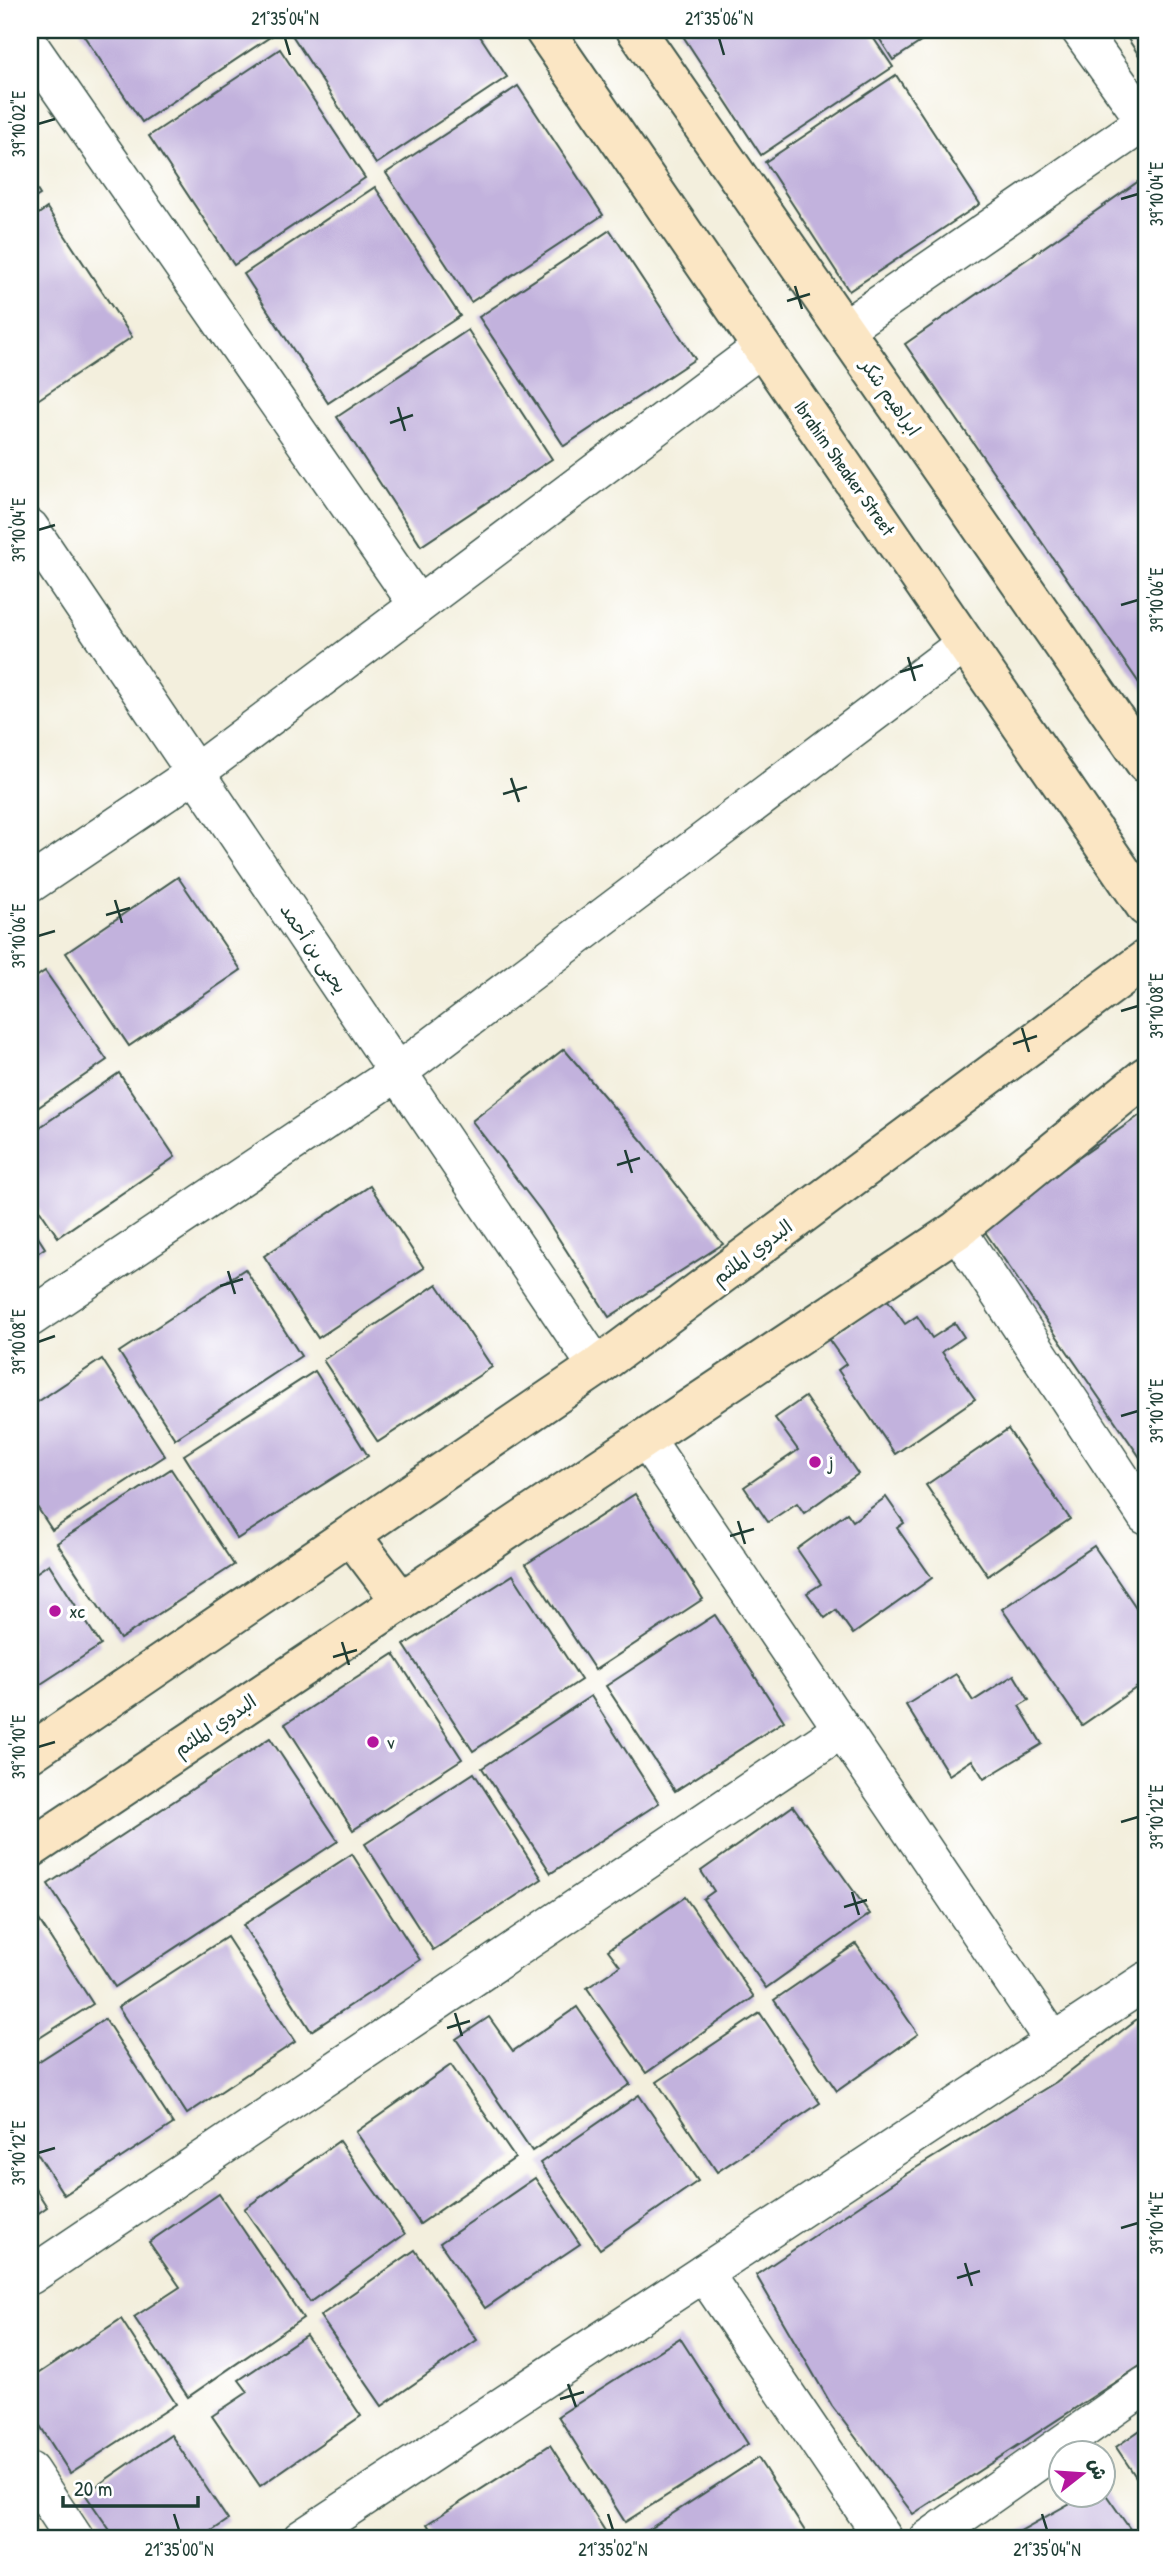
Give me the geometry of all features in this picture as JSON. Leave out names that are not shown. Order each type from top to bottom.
[{"type":"street","name":"Ibrahim Sheaker Street","points":[[544,30],[1146,906]]},
{"type":"street","name":"ابراهيم شكر","points":[[636,30],[1146,764]]},
{"type":"street","points":[[844,329],[1146,122],[1080,30]]},
{"type":"street","points":[[30,46],[418,605]]},
{"type":"street","points":[[30,884],[195,773],[762,347]]},
{"type":"street","name":"يحيى بن أحمد","points":[[30,528],[597,1367]]},
{"type":"street","points":[[30,1318],[398,1072],[966,643]]},
{"type":"street","name":"البدوي الملثم","points":[[30,1753],[597,1367],[1146,958]]},
{"type":"street","name":"البدوي الملثم","points":[[30,1850],[957,1230],[1146,1076]]},
{"type":"street","points":[[957,1230],[1146,1516]]},
{"type":"street","points":[[645,1438],[1054,2042]]},
{"type":"street","points":[[351,1535],[401,1601]]},
{"type":"street","points":[[30,2276],[842,1729]]},
{"type":"street","points":[[301,2539],[1146,1981]]},
{"type":"street","points":[[704,2273],[884,2539]]},
{"type":"street","points":[[928,2539],[1146,2385]]},
{"type":"street","points":[[30,2471],[75,2539]]},
{"type":"building","points":[[80,30],[269,30],[273,35],[142,122]]},
{"type":"building","points":[[300,30],[476,30],[507,77],[376,164],[292,35]]},
{"type":"building","points":[[679,30],[868,30],[893,67],[761,155]]},
{"type":"building","points":[[874,30],[939,30],[893,60]]},
{"type":"building","points":[[1122,30],[1146,30],[1146,66]]},
{"type":"building","points":[[280,49],[365,178],[234,265],[149,136]]},
{"type":"building","points":[[896,75],[980,204],[849,291],[765,162]]},
{"type":"building","points":[[518,86],[603,215],[471,302],[386,173]]},
{"type":"building","points":[[30,179],[40,195],[30,201]]},
{"type":"building","points":[[1139,181],[1146,192],[1146,693],[905,344]]},
{"type":"building","points":[[375,187],[460,316],[328,403],[244,274]]},
{"type":"building","points":[[47,208],[132,337],[30,405],[30,220]]},
{"type":"building","points":[[610,230],[695,359],[564,446],[479,317]]},
{"type":"building","points":[[468,330],[552,459],[421,546],[337,417]]},
{"type":"building","points":[[178,877],[241,970],[129,1046],[66,953]]},
{"type":"building","points":[[45,971],[107,1060],[30,1113],[30,981]]},
{"type":"building","points":[[564,1049],[643,1142],[723,1244],[609,1317],[541,1211],[472,1121]]},
{"type":"building","points":[[119,1073],[175,1157],[58,1237],[30,1196],[30,1134]]},
{"type":"building","points":[[1146,1111],[1146,1466],[981,1226]]},
{"type":"building","points":[[370,1186],[424,1268],[318,1338],[264,1256]]},
{"type":"building","points":[[30,1225],[45,1248],[30,1258]]},
{"type":"building","points":[[245,1269],[301,1356],[175,1439],[119,1352]]},
{"type":"building","points":[[437,1284],[492,1367],[378,1442],[323,1360]]},
{"type":"building","points":[[887,1299],[905,1324],[917,1316],[932,1338],[955,1323],[964,1337],[942,1352],[975,1399],[895,1454],[838,1370],[846,1364],[829,1340]]},
{"type":"building","points":[[102,1359],[165,1456],[52,1530],[30,1496],[30,1407]]},
{"type":"building","points":[[315,1371],[368,1456],[237,1539],[184,1455]]},
{"type":"building","name":"j","points":[[805,1397],[858,1474],[804,1513],[797,1503],[768,1522],[744,1487],[798,1450],[775,1418]]},
{"type":"building","points":[[1008,1429],[1070,1519],[988,1576],[926,1485]]},
{"type":"building","points":[[171,1469],[234,1565],[120,1639],[57,1543]]},
{"type":"building","points":[[635,1494],[703,1599],[595,1670],[526,1564]]},
{"type":"building","points":[[886,1497],[904,1523],[897,1528],[932,1578],[853,1634],[836,1610],[825,1618],[807,1593],[821,1584],[797,1549],[847,1513],[853,1521]]},
{"type":"building","points":[[1094,1546],[1146,1622],[1146,1681],[1082,1725],[1002,1609]]},
{"type":"building","name":"xc","points":[[49,1564],[101,1645],[30,1691],[30,1577]]},
{"type":"building","points":[[513,1575],[581,1680],[473,1751],[404,1645]]},
{"type":"building","points":[[715,1615],[784,1721],[675,1791],[606,1686]]},
{"type":"building","name":"v","points":[[394,1654],[462,1759],[353,1830],[285,1724]]},
{"type":"building","points":[[956,1674],[973,1701],[1014,1675],[1029,1700],[1019,1706],[1042,1744],[984,1779],[972,1760],[949,1775],[906,1705]]},
{"type":"building","points":[[591,1696],[659,1803],[551,1873],[482,1768]]},
{"type":"building","points":[[270,1738],[338,1841],[115,1987],[48,1884]]},
{"type":"building","points":[[474,1773],[542,1879],[433,1950],[365,1844]]},
{"type":"building","points":[[793,1806],[870,1914],[766,1988],[703,1899],[714,1891],[701,1871]]},
{"type":"building","points":[[352,1854],[420,1960],[311,2031],[243,1925]]},
{"type":"building","points":[[685,1897],[754,1997],[646,2073],[587,1988],[620,1966],[608,1950]]},
{"type":"building","points":[[30,1906],[93,2004],[30,2044]]},
{"type":"building","points":[[227,1937],[295,2042],[187,2114],[118,2007]]},
{"type":"building","points":[[856,1944],[918,2034],[837,2091],[774,2000]]},
{"type":"building","points":[[577,2007],[630,2084],[532,2151],[456,2039],[489,2017],[513,2051]]},
{"type":"building","points":[[1146,2012],[1146,2362],[913,2514],[832,2406],[756,2275],[906,2174],[1056,2082]]},
{"type":"building","points":[[760,2013],[820,2103],[717,2172],[657,2082]]},
{"type":"building","points":[[105,2019],[173,2124],[64,2195],[30,2142],[30,2067]]},
{"type":"building","points":[[451,2065],[515,2158],[420,2224],[356,2132]]},
{"type":"building","points":[[639,2095],[698,2181],[600,2249],[540,2163]]},
{"type":"building","points":[[339,2141],[405,2234],[310,2302],[244,2209]]},
{"type":"building","points":[[535,2178],[580,2244],[485,2308],[440,2243]]},
{"type":"building","points":[[30,2180],[47,2207],[30,2219]]},
{"type":"building","points":[[219,2194],[303,2318],[188,2397],[134,2317],[180,2287],[149,2242]]},
{"type":"building","points":[[415,2250],[477,2340],[382,2406],[320,2316]]},
{"type":"building","points":[[121,2319],[176,2404],[70,2473],[30,2410],[30,2379]]},
{"type":"building","points":[[306,2335],[361,2416],[260,2486],[212,2416],[248,2392],[239,2380]]},
{"type":"building","points":[[680,2338],[748,2444],[625,2522],[558,2416]]},
{"type":"building","points":[[1146,2426],[1146,2492],[1116,2447]]},
{"type":"building","points":[[171,2435],[228,2520],[200,2539],[116,2539],[85,2494]]},
{"type":"building","points":[[550,2445],[607,2534],[600,2539],[437,2539],[427,2524]]},
{"type":"building","points":[[758,2458],[810,2539],[634,2539]]},
{"type":"building","points":[[1116,2509],[1137,2539],[1006,2539],[1058,2510]]},
{"type":"place","name":"j","points":[[815,1462]]},
{"type":"place","name":"xc","points":[[55,1611]]},
{"type":"place","name":"v","points":[[373,1742]]}]
